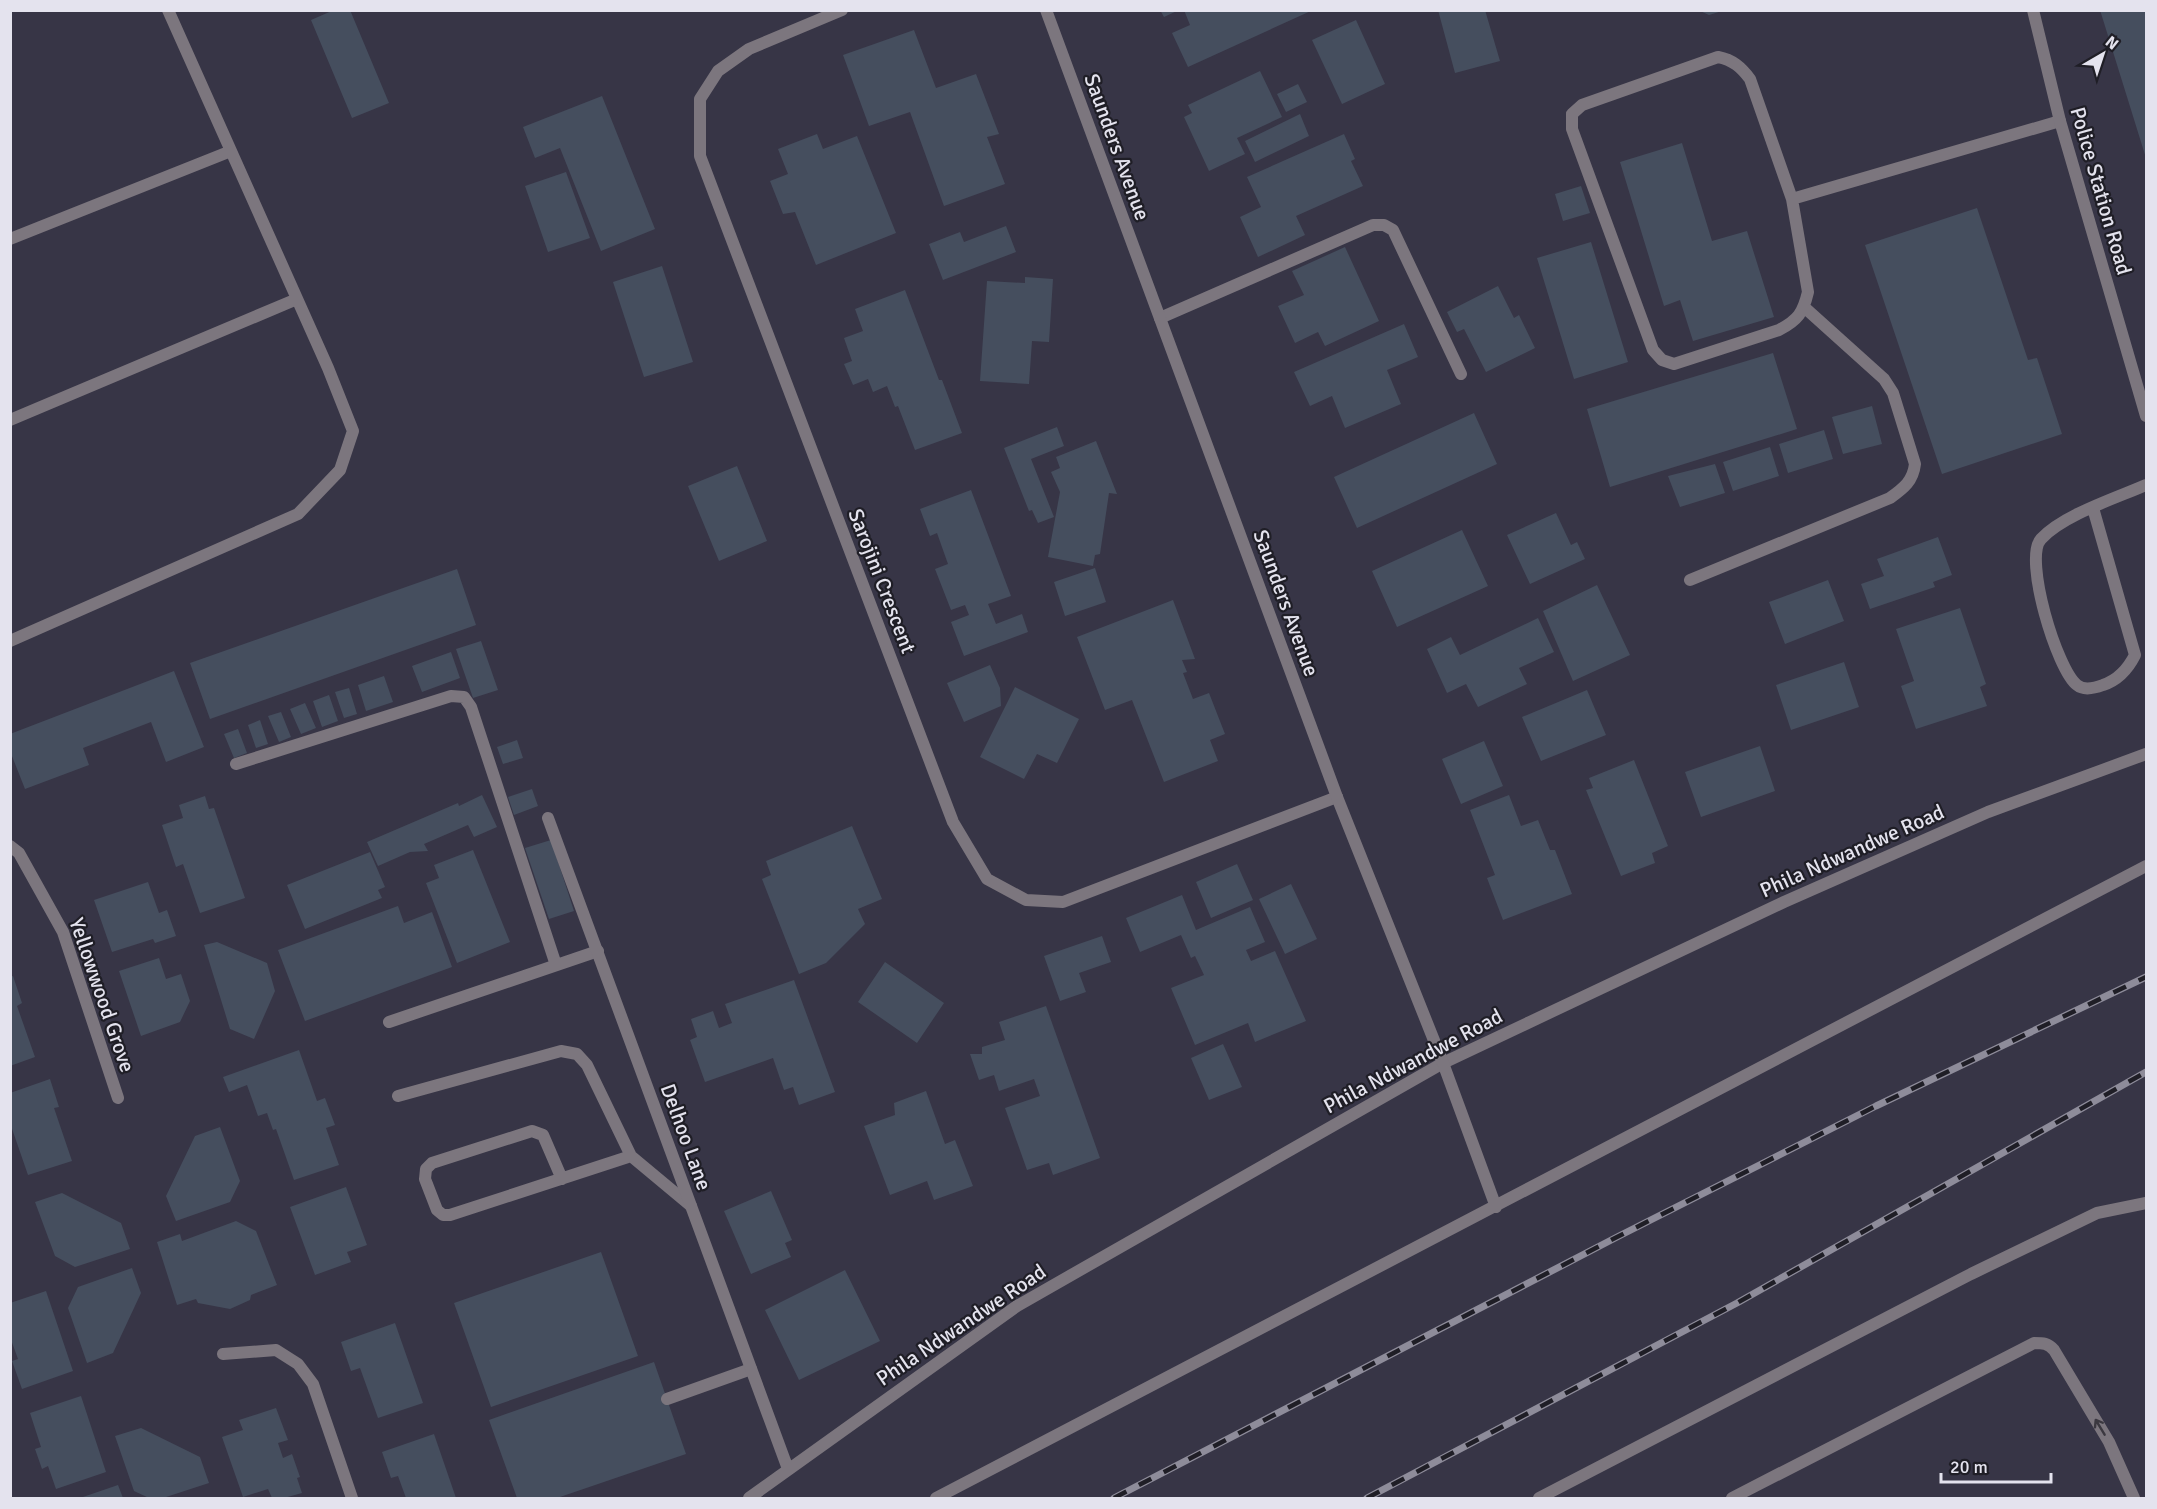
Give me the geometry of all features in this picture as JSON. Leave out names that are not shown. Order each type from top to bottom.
[{"type":"street","points":[[10,640],[298,514],[340,470],[353,431],[328,368],[168,10]]},
{"type":"street","name":"Sarojini Crescent","points":[[842,10],[749,49],[718,71],[700,99],[700,156],[953,822],[987,879],[1026,900],[1063,902],[1337,797]]},
{"type":"street","name":"Saunders Avenue","points":[[1046,10],[1337,797],[1443,1063],[1496,1207]]},
{"type":"street","name":"Police Station Road","points":[[2033,10],[2060,121],[2146,416]]},
{"type":"street","points":[[1718,57],[1730,60],[1741,68],[1750,79],[1792,199],[1808,292],[1804,307],[1794,322],[1779,330],[1674,364],[1662,360],[1653,350],[1596,195],[1572,129],[1572,114],[1582,105],[1718,57]]},
{"type":"street","points":[[1792,199],[2060,121]]},
{"type":"street","points":[[10,239],[231,151]]},
{"type":"street","points":[[1160,318],[1373,225],[1384,225],[1393,230],[1461,374]]},
{"type":"street","points":[[10,420],[297,299]]},
{"type":"street","points":[[1690,580],[1890,498],[1904,488],[1914,476],[1916,464],[1893,393],[1884,379],[1804,307]]},
{"type":"street","points":[[2093,508],[2135,655],[2129,666],[2113,682],[2091,689],[2078,687],[2068,675],[2056,651],[2042,603],[2034,563],[2039,541],[2060,523],[2093,508],[2146,485]]},
{"type":"street","points":[[236,764],[451,696],[464,697],[471,707],[556,965]]},
{"type":"street","name":"Phila Ndwandwe Road","points":[[750,1498],[1017,1306],[1443,1063],[1784,902],[1988,812],[2146,754]]},
{"type":"street","name":"Delhoo Lane","points":[[548,818],[788,1469]]},
{"type":"street","name":"Yellowwood Grove","points":[[10,846],[19,853],[63,932],[118,1098]]},
{"type":"street","points":[[936,1498],[2146,866]]},
{"type":"street","points":[[389,1022],[598,951]]},
{"type":"street","points":[[398,1096],[561,1051],[577,1054],[587,1065],[631,1156],[691,1206]]},
{"type":"street","points":[[562,1179],[543,1135],[531,1131],[432,1163],[426,1169],[425,1179],[437,1210],[443,1215],[450,1215],[562,1179],[631,1156]]},
{"type":"street","points":[[1539,1498],[1971,1274],[2097,1213],[2146,1203]]},
{"type":"street","points":[[1732,1498],[2024,1346],[2044,1343],[2054,1350],[2109,1442],[2134,1498]]},
{"type":"street","points":[[223,1354],[276,1350],[298,1364],[313,1384],[352,1498]]},
{"type":"street","points":[[667,1399],[751,1369]]},
{"type":"building","points":[[334,10],[350,10],[389,103],[352,118],[311,20]]},
{"type":"building","points":[[1160,10],[1179,10],[1164,17]]},
{"type":"building","points":[[1184,10],[1313,10],[1188,67],[1172,33],[1190,25]]},
{"type":"building","points":[[1438,10],[1485,10],[1500,61],[1455,73]]},
{"type":"building","points":[[1698,10],[1722,10],[1722,11],[1709,15]]},
{"type":"building","points":[[2100,10],[2146,10],[2146,158]]},
{"type":"building","points":[[1356,20],[1385,84],[1342,104],[1312,40]]},
{"type":"building","points":[[914,30],[936,88],[976,74],[999,134],[987,137],[1005,184],[944,206],[910,112],[869,126],[843,55]]},
{"type":"building","points":[[1260,71],[1282,117],[1237,138],[1245,154],[1209,171],[1184,117],[1192,113],[1188,105]]},
{"type":"building","points":[[1298,84],[1307,102],[1286,112],[1277,94]]},
{"type":"building","points":[[602,96],[655,229],[601,251],[560,148],[535,158],[523,127]]},
{"type":"building","points":[[1300,114],[1309,136],[1255,162],[1245,141]]},
{"type":"building","points":[[817,134],[823,149],[857,136],[896,233],[816,265],[795,212],[783,214],[770,181],[788,174],[778,149]]},
{"type":"building","points":[[1344,134],[1355,159],[1351,161],[1363,186],[1296,216],[1305,235],[1258,257],[1240,217],[1261,207],[1247,177]]},
{"type":"building","points":[[1682,143],[1712,241],[1747,231],[1774,317],[1693,341],[1680,300],[1664,306],[1620,162]]},
{"type":"building","points":[[566,172],[590,238],[548,252],[525,186]]},
{"type":"building","points":[[1581,186],[1590,213],[1563,221],[1555,194]]},
{"type":"building","points":[[1977,208],[2028,360],[2037,358],[2062,434],[1942,474],[1865,245]]},
{"type":"building","points":[[1006,226],[1016,252],[943,280],[929,244],[960,232],[964,242]]},
{"type":"building","points":[[1591,242],[1628,362],[1574,379],[1537,258]]},
{"type":"building","points":[[1345,247],[1379,321],[1325,346],[1318,332],[1295,343],[1278,306],[1304,295],[1292,271]]},
{"type":"building","points":[[662,266],[693,362],[644,377],[613,282]]},
{"type":"building","points":[[1025,277],[1053,279],[1049,342],[1032,341],[1029,384],[980,381],[987,281],[1025,283]]},
{"type":"building","points":[[1498,286],[1514,318],[1519,315],[1535,348],[1486,372],[1464,329],[1457,332],[1447,312]]},
{"type":"building","points":[[905,290],[962,433],[915,450],[898,406],[895,407],[887,386],[873,392],[868,379],[853,385],[844,364],[852,361],[844,338],[863,331],[855,309]]},
{"type":"building","points":[[1404,324],[1418,357],[1387,370],[1401,404],[1345,428],[1332,396],[1310,406],[1294,372]]},
{"type":"building","points":[[1773,353],[1797,429],[1610,487],[1587,409]]},
{"type":"building","points":[[1872,406],[1882,444],[1843,454],[1832,417]]},
{"type":"building","points":[[1474,413],[1497,464],[1357,528],[1334,477]]},
{"type":"building","points":[[1057,427],[1064,446],[1031,459],[1054,517],[1038,523],[1032,510],[1029,511],[1004,448]]},
{"type":"building","points":[[1824,430],[1833,459],[1788,473],[1779,444]]},
{"type":"building","points":[[1096,441],[1117,494],[1109,493],[1100,554],[1095,555],[1093,566],[1048,557],[1060,492],[1051,472],[1060,468],[1056,457]]},
{"type":"building","points":[[1770,447],[1779,476],[1733,491],[1723,462]]},
{"type":"building","points":[[1715,464],[1725,493],[1680,507],[1668,476]]},
{"type":"building","points":[[737,466],[767,541],[719,561],[688,486]]},
{"type":"building","points":[[971,490],[1011,596],[988,604],[996,624],[1022,614],[1028,632],[964,656],[951,622],[969,615],[965,605],[951,610],[935,569],[948,564],[937,533],[930,536],[920,509]]},
{"type":"building","points":[[1556,513],[1571,545],[1577,542],[1585,559],[1530,584],[1507,535]]},
{"type":"building","points":[[1462,530],[1488,586],[1397,627],[1372,571]]},
{"type":"building","points":[[1938,537],[1952,575],[1933,582],[1935,587],[1870,609],[1861,584],[1884,576],[1877,559]]},
{"type":"building","points":[[1095,568],[1106,602],[1065,616],[1054,582]]},
{"type":"building","points":[[457,569],[476,625],[210,719],[190,663]]},
{"type":"building","points":[[1828,580],[1844,621],[1785,644],[1769,602]]},
{"type":"building","points":[[1597,585],[1630,655],[1573,681],[1543,611]]},
{"type":"building","points":[[1173,600],[1195,659],[1182,660],[1187,672],[1183,673],[1193,699],[1209,693],[1225,734],[1210,740],[1218,761],[1164,782],[1132,700],[1105,710],[1077,637]]},
{"type":"building","points":[[1960,608],[1986,684],[1980,687],[1987,706],[1916,729],[1901,686],[1914,681],[1896,629]]},
{"type":"building","points":[[1538,618],[1554,652],[1519,668],[1527,684],[1478,707],[1466,684],[1447,693],[1427,649],[1451,637],[1460,655]]},
{"type":"building","points":[[481,641],[498,690],[473,698],[456,649]]},
{"type":"building","points":[[451,652],[460,678],[422,692],[412,666]]},
{"type":"building","points":[[1844,662],[1859,707],[1791,730],[1776,685]]},
{"type":"building","points":[[990,665],[1000,688],[1001,706],[964,722],[947,683]]},
{"type":"building","points":[[174,671],[204,747],[166,762],[151,722],[83,748],[89,765],[25,789],[10,751],[10,734]]},
{"type":"building","points":[[384,676],[393,702],[366,711],[358,685]]},
{"type":"building","points":[[1015,687],[1079,719],[1057,763],[1037,754],[1024,779],[980,757]]},
{"type":"building","points":[[349,688],[357,714],[344,718],[335,692]]},
{"type":"building","points":[[1587,690],[1606,735],[1541,761],[1522,717]]},
{"type":"building","points":[[329,695],[338,721],[322,727],[313,701]]},
{"type":"building","points":[[305,703],[316,728],[301,734],[290,709]]},
{"type":"building","points":[[281,712],[291,737],[279,742],[268,716]]},
{"type":"building","points":[[260,720],[268,744],[256,748],[248,725]]},
{"type":"building","points":[[238,729],[247,753],[234,758],[224,734]]},
{"type":"building","points":[[517,740],[523,758],[503,764],[497,747]]},
{"type":"building","points":[[1484,741],[1503,786],[1461,804],[1442,759]]},
{"type":"building","points":[[1760,746],[1775,791],[1701,817],[1685,772]]},
{"type":"building","points":[[1634,760],[1668,846],[1652,853],[1655,863],[1621,876],[1586,790],[1593,788],[1589,778]]},
{"type":"building","points":[[532,789],[538,806],[514,815],[508,797]]},
{"type":"building","points":[[482,795],[497,827],[474,837],[468,825],[424,844],[428,851],[410,852],[378,866],[367,842]]},
{"type":"building","points":[[1509,795],[1521,826],[1538,820],[1550,850],[1555,850],[1572,894],[1503,920],[1487,878],[1495,875],[1470,810]]},
{"type":"building","points":[[205,796],[209,809],[214,808],[245,898],[200,913],[183,864],[176,867],[162,825],[183,818],[179,805]]},
{"type":"building","points":[[852,826],[882,899],[858,909],[865,924],[826,963],[799,974],[762,879],[771,875],[766,861]]},
{"type":"building","points":[[551,840],[574,911],[549,919],[525,848]]},
{"type":"building","points":[[473,850],[510,942],[457,963],[426,883],[439,878],[434,865]]},
{"type":"building","points":[[370,852],[385,887],[378,890],[382,898],[305,929],[287,885]]},
{"type":"building","points":[[1237,864],[1253,900],[1211,918],[1196,882]]},
{"type":"building","points":[[148,882],[159,913],[167,910],[176,936],[155,943],[153,939],[112,952],[94,900]]},
{"type":"building","points":[[1291,884],[1317,939],[1285,954],[1259,899]]},
{"type":"building","points":[[1182,895],[1196,930],[1250,907],[1265,942],[1246,950],[1251,961],[1275,951],[1306,1021],[1255,1042],[1248,1023],[1195,1045],[1171,988],[1204,975],[1195,956],[1191,958],[1181,935],[1140,952],[1126,918]]},
{"type":"building","points":[[398,906],[404,923],[432,912],[452,967],[305,1021],[278,950]]},
{"type":"building","points":[[1102,936],[1111,962],[1079,973],[1086,992],[1060,1001],[1044,956]]},
{"type":"building","points":[[217,942],[267,963],[275,991],[254,1039],[230,1029],[204,945]]},
{"type":"building","points":[[159,958],[166,979],[181,974],[190,1001],[180,1022],[141,1036],[119,971]]},
{"type":"building","points":[[885,962],[944,1003],[917,1043],[858,1002]]},
{"type":"building","points":[[13,976],[22,1003],[17,1006],[35,1057],[10,1066],[10,977]]},
{"type":"building","points":[[794,980],[835,1092],[799,1105],[793,1087],[784,1090],[773,1058],[705,1082],[690,1040],[697,1037],[691,1019],[713,1011],[719,1028],[732,1023],[725,1004]]},
{"type":"building","points":[[1046,1006],[1100,1158],[1053,1175],[1049,1163],[1027,1170],[1005,1108],[1040,1096],[1034,1079],[999,1091],[994,1075],[979,1080],[970,1054],[982,1054],[982,1047],[1005,1040],[999,1022]]},
{"type":"building","points":[[1223,1044],[1242,1087],[1209,1100],[1191,1058]]},
{"type":"building","points":[[299,1050],[317,1101],[325,1098],[335,1125],[326,1128],[339,1165],[294,1180],[276,1129],[273,1130],[267,1113],[258,1116],[247,1085],[229,1092],[223,1077]]},
{"type":"building","points":[[50,1079],[59,1107],[54,1108],[72,1161],[28,1175],[10,1123],[10,1093]]},
{"type":"building","points":[[926,1091],[945,1144],[955,1140],[973,1186],[934,1200],[927,1181],[890,1195],[864,1126],[895,1115],[894,1103]]},
{"type":"building","points":[[220,1127],[240,1181],[230,1202],[176,1221],[166,1196],[195,1136]]},
{"type":"building","points":[[346,1187],[367,1245],[347,1252],[351,1262],[315,1275],[290,1207]]},
{"type":"building","points":[[771,1191],[792,1240],[785,1243],[791,1257],[751,1274],[724,1211]]},
{"type":"building","points":[[62,1193],[121,1223],[130,1249],[75,1267],[55,1256],[35,1202]]},
{"type":"building","points":[[236,1221],[256,1231],[277,1285],[251,1295],[250,1300],[230,1309],[198,1303],[196,1299],[177,1305],[157,1242],[180,1234],[182,1241]]},
{"type":"building","points":[[601,1252],[638,1356],[491,1407],[454,1303]]},
{"type":"building","points":[[132,1268],[141,1293],[113,1353],[87,1363],[68,1308],[78,1287]]},
{"type":"building","points":[[845,1270],[880,1341],[799,1380],[765,1310]]},
{"type":"building","points":[[46,1291],[73,1371],[22,1389],[12,1361],[18,1359],[10,1337],[10,1303]]},
{"type":"building","points":[[395,1323],[423,1403],[378,1418],[360,1368],[351,1371],[341,1342]]},
{"type":"building","points":[[654,1362],[686,1454],[557,1498],[517,1498],[489,1420]]},
{"type":"building","points":[[81,1396],[106,1472],[56,1489],[48,1466],[42,1469],[35,1449],[41,1447],[30,1413]]},
{"type":"building","points":[[276,1408],[288,1440],[278,1443],[283,1458],[292,1454],[300,1477],[297,1478],[302,1493],[284,1498],[272,1498],[268,1489],[243,1497],[222,1437],[243,1430],[239,1420]]},
{"type":"building","points":[[141,1428],[200,1457],[209,1483],[163,1498],[149,1498],[134,1491],[115,1436]]},
{"type":"building","points":[[434,1434],[456,1498],[406,1498],[398,1476],[391,1478],[382,1452]]},
{"type":"building","points":[[118,1485],[123,1498],[80,1498]]},
{"type":"railway","points":[[1114,1498],[1619,1236],[1876,1106],[2146,977]]},
{"type":"railway","points":[[1367,1498],[1737,1303],[2146,1072]]}]
